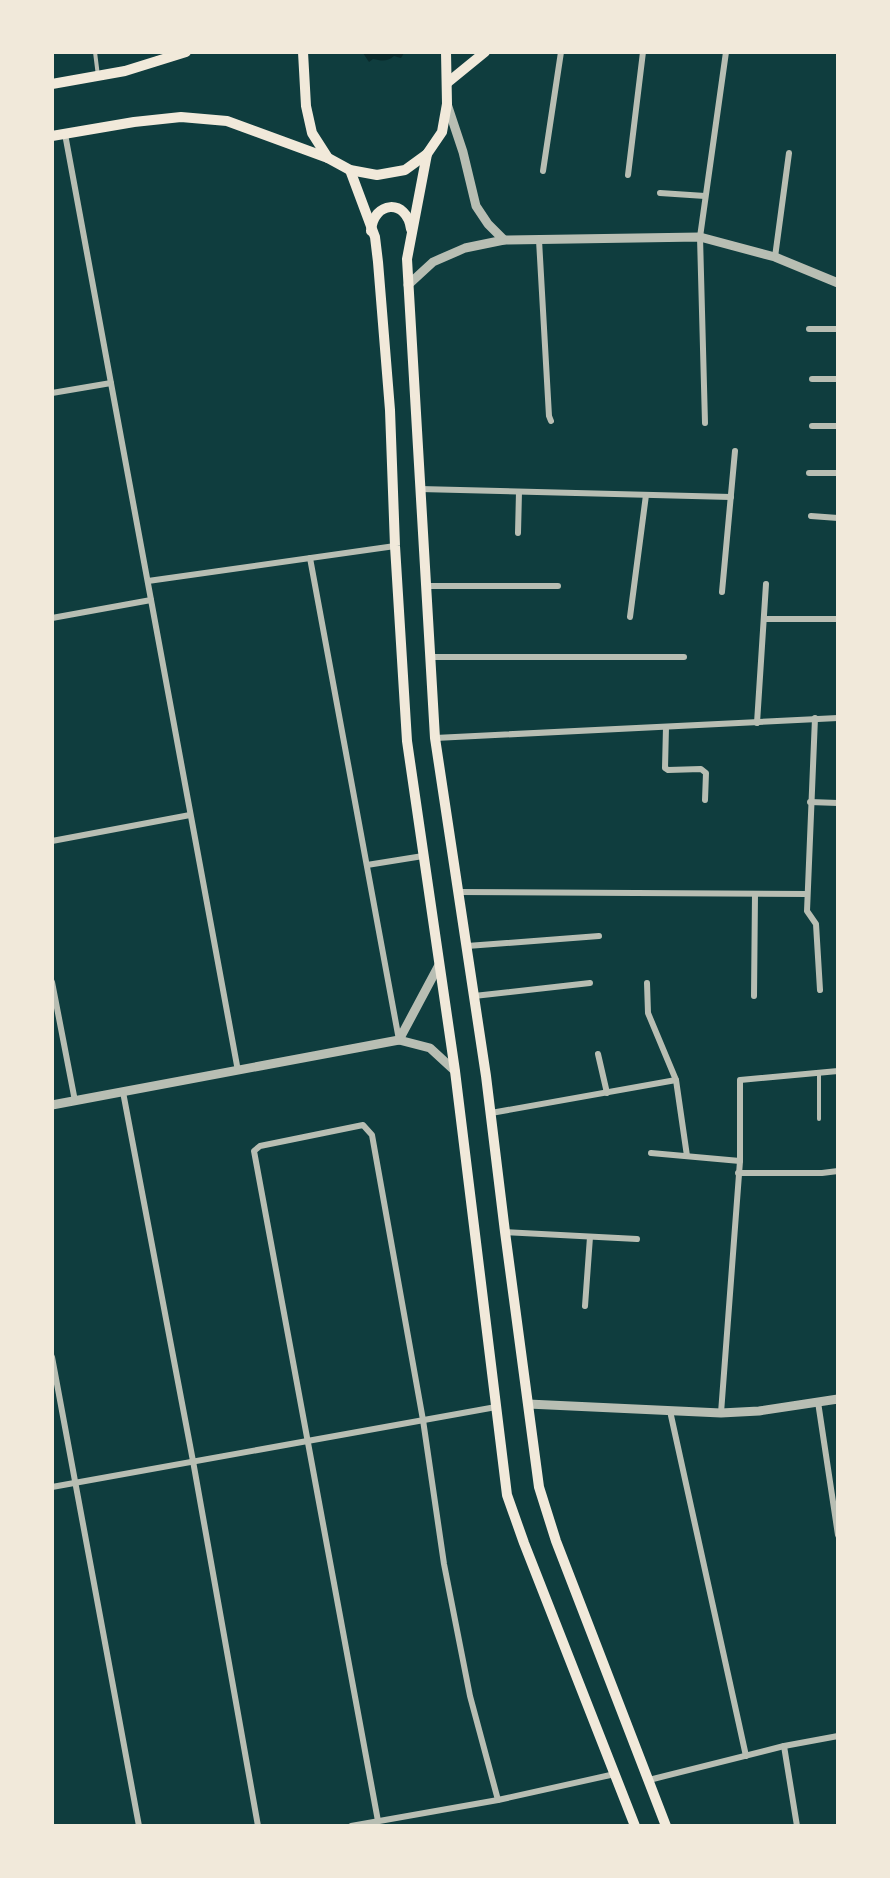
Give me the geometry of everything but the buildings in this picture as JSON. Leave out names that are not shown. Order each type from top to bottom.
[{"type":"main road","points":[[52,84],[125,71],[164,56],[186,52]]},
{"type":"main road","points":[[303,52],[306,106],[312,133],[328,158]]},
{"type":"main road","points":[[52,136],[134,122],[181,117],[227,121],[328,158],[350,170],[377,175],[405,170],[427,154],[442,132],[447,104],[446,52]]},
{"type":"main road","points":[[447,83],[485,52]]},
{"type":"main road","points":[[427,154],[407,259],[435,738],[491,1113],[539,1487],[556,1541],[666,1826]]},
{"type":"main road","points":[[350,170],[375,237],[378,262],[390,410],[395,546],[407,741],[455,1071],[507,1495],[635,1826]]},
{"type":"main road","points":[[371,231],[372,220],[380,211],[388,207],[404,212],[410,219],[412,236]]},
{"type":"street","points":[[543,171],[561,52]]},
{"type":"street","points":[[628,175],[644,52]]},
{"type":"street","points":[[705,423],[700,237],[726,52]]},
{"type":"street","points":[[447,104],[463,152],[476,206],[488,224],[504,240]]},
{"type":"street","points":[[65,134],[238,1071]]},
{"type":"street","points":[[775,257],[789,153]]},
{"type":"street","points":[[660,193],[705,196]]},
{"type":"street","points":[[408,285],[433,262],[465,248],[504,240],[700,237],[775,257],[837,284]]},
{"type":"street","points":[[539,240],[551,421]]},
{"type":"street","points":[[809,329],[837,329]]},
{"type":"street","points":[[812,379],[837,379]]},
{"type":"street","points":[[52,393],[111,383]]},
{"type":"street","points":[[812,426],[837,426]]},
{"type":"street","points":[[722,592],[735,451]]},
{"type":"street","points":[[810,472],[837,473]]},
{"type":"street","points":[[420,489],[731,498]]},
{"type":"street","points":[[518,533],[519,492]]},
{"type":"street","points":[[630,617],[646,495]]},
{"type":"street","points":[[811,516],[837,518]]},
{"type":"street","points":[[148,581],[395,546]]},
{"type":"street","points":[[310,558],[399,1040]]},
{"type":"street","points":[[757,723],[766,584]]},
{"type":"street","points":[[426,586],[558,586]]},
{"type":"street","points":[[52,618],[151,600]]},
{"type":"street","points":[[765,619],[837,619]]},
{"type":"street","points":[[430,657],[684,657]]},
{"type":"street","points":[[814,718],[807,911],[816,924],[820,990]]},
{"type":"street","points":[[435,738],[837,718]]},
{"type":"street","points":[[666,727],[665,768],[668,770],[701,768],[704,770],[706,773],[705,800]]},
{"type":"street","points":[[810,802],[837,803]]},
{"type":"street","points":[[52,841],[190,815]]},
{"type":"street","points":[[367,865],[423,856]]},
{"type":"street","points":[[458,892],[807,894]]},
{"type":"street","points":[[754,996],[755,894]]},
{"type":"street","points":[[466,946],[599,936]]},
{"type":"street","points":[[399,1040],[439,965]]},
{"type":"street","points":[[52,982],[75,1101]]},
{"type":"street","points":[[474,996],[590,983]]},
{"type":"street","points":[[647,983],[648,1013],[676,1080],[687,1156]]},
{"type":"street","points":[[52,1105],[399,1040],[430,1048],[455,1071]]},
{"type":"street","points":[[598,1054],[607,1093]]},
{"type":"street","points":[[721,1413],[740,1161],[740,1080],[837,1071]]},
{"type":"street","points":[[491,1113],[676,1080]]},
{"type":"street","points":[[123,1092],[193,1461],[258,1826]]},
{"type":"street","points":[[378,1821],[254,1151],[260,1146],[363,1125],[372,1135],[423,1420],[444,1564],[470,1696],[498,1800]]},
{"type":"street","points":[[651,1153],[740,1161]]},
{"type":"street","points":[[738,1173],[837,1171]]},
{"type":"street","points":[[505,1232],[637,1239]]},
{"type":"street","points":[[585,1306],[590,1237]]},
{"type":"street","points":[[52,1357],[139,1826]]},
{"type":"street","points":[[528,1404],[721,1413],[759,1411],[837,1399]]},
{"type":"street","points":[[818,1402],[837,1535]]},
{"type":"street","points":[[52,1487],[496,1407]]},
{"type":"street","points":[[670,1411],[746,1756]]},
{"type":"street","points":[[649,1780],[784,1746],[837,1736]]},
{"type":"street","points":[[784,1746],[797,1826]]},
{"type":"street","points":[[351,1826],[498,1800],[615,1774]]},
{"type":"lane","points":[[94,52],[98,75]]},
{"type":"lane","points":[[819,1073],[819,1119]]},
{"type":"water","points":[[363,53],[404,53],[401,58],[394,56],[387,60],[373,59],[369,62]]}]
